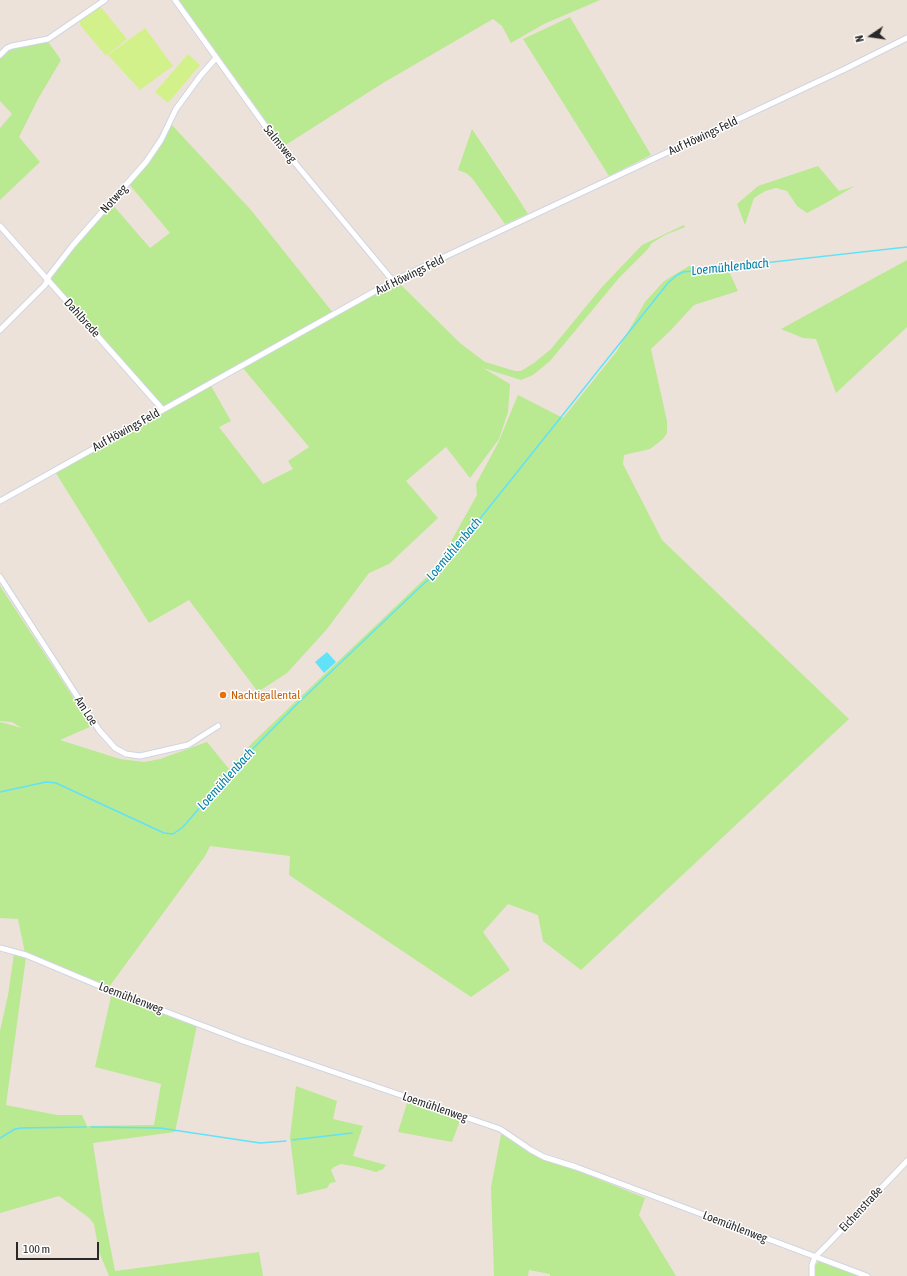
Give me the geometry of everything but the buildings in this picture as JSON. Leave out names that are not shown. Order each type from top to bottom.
[{"type":"street","points":[[0,55],[7,48],[12,46],[48,39],[105,0]]},
{"type":"street","name":"Salmsweg","points":[[175,0],[271,134],[393,281]]},
{"type":"street","name":"Auf Höwings Feld","points":[[0,501],[393,281],[907,38]]},
{"type":"street","name":"Notweg","points":[[0,330],[45,285],[49,276],[73,245],[146,162],[161,140],[176,109],[201,75],[216,58]]},
{"type":"street","name":"Dahlbrede","points":[[0,226],[163,410]]},
{"type":"street","name":"Am Loe","points":[[0,577],[99,730],[115,748],[126,754],[140,756],[188,745],[218,726]]},
{"type":"street","name":"Loemühlenweg","points":[[0,948],[26,955],[114,992],[243,1041],[500,1130],[544,1157],[576,1167],[867,1276]]},
{"type":"street","name":"Eichenstraße","points":[[815,1256],[907,1161]]},
{"type":"street","points":[[812,1276],[812,1265],[815,1256]]},
{"type":"green space","points":[[179,0],[600,0],[544,24],[511,43],[502,26],[493,19],[383,83],[284,146]]},
{"type":"green space","points":[[100,6],[127,39],[106,56],[80,25],[80,20]]},
{"type":"green space","points":[[570,17],[651,155],[609,176],[523,39]]},
{"type":"green space","points":[[145,28],[173,66],[140,90],[108,55]]},
{"type":"green space","points":[[47,40],[61,60],[38,99],[19,137],[40,162],[0,200],[0,128],[12,114],[0,101],[0,57],[9,49]]},
{"type":"green space","points":[[188,54],[200,65],[168,103],[155,92]]},
{"type":"green space","points":[[171,124],[251,210],[334,314],[335,310],[451,252],[454,256],[422,274],[400,284],[460,343],[485,362],[515,371],[521,371],[534,363],[551,349],[602,287],[642,245],[684,225],[685,227],[665,235],[652,243],[619,278],[550,361],[533,375],[521,380],[483,368],[510,384],[508,412],[499,439],[470,478],[446,447],[406,481],[438,518],[389,564],[369,573],[327,629],[287,673],[258,692],[189,600],[149,623],[54,470],[163,410],[49,280],[50,276],[112,204],[150,248],[170,233],[129,184]],"holes":[[[242,367],[309,447],[288,461],[293,469],[263,484],[219,427],[231,421],[210,384]]]},
{"type":"green space","points":[[472,129],[528,214],[505,224],[472,178],[466,173],[458,170]]},
{"type":"green space","points":[[818,166],[839,191],[855,186],[807,213],[797,206],[787,191],[776,188],[765,191],[754,198],[745,225],[737,204],[758,186]]},
{"type":"green space","points":[[907,260],[907,327],[836,393],[816,339],[803,338],[781,329]]},
{"type":"green space","points":[[689,266],[708,271],[727,267],[738,291],[694,305],[651,349],[667,421],[667,433],[663,439],[650,449],[624,455],[623,464],[662,540],[849,719],[581,970],[543,941],[538,915],[508,904],[483,932],[510,970],[471,997],[289,875],[290,856],[210,846],[205,856],[109,987],[25,953],[18,919],[0,918],[0,722],[22,728],[12,722],[0,721],[0,586],[92,726],[60,740],[120,759],[144,762],[160,759],[207,742],[229,769],[251,744],[436,568],[477,495],[476,484],[498,443],[518,395],[563,418],[617,351],[645,302],[664,281]]},
{"type":"green space","points":[[14,954],[26,957],[6,1105],[57,1115],[82,1115],[87,1126],[154,1125],[161,1084],[95,1067],[112,992],[197,1025],[175,1132],[93,1143],[103,1209],[115,1271],[259,1252],[263,1276],[109,1276],[99,1252],[94,1224],[88,1217],[59,1196],[0,1213],[0,1031],[8,995]]},
{"type":"green space","points":[[296,1086],[337,1101],[333,1119],[363,1126],[353,1156],[386,1165],[383,1169],[376,1172],[341,1164],[331,1170],[336,1182],[330,1183],[327,1188],[297,1195],[290,1137]]},
{"type":"green space","points":[[408,1100],[461,1118],[452,1142],[398,1132]]},
{"type":"green space","points":[[504,1133],[544,1157],[645,1198],[639,1215],[676,1276],[550,1276],[550,1274],[529,1270],[528,1276],[494,1276],[491,1187],[501,1135]]},
{"type":"green space","points":[[819,1261],[860,1276],[815,1276],[815,1266]]},
{"type":"water","points":[[327,652],[336,662],[324,673],[315,662]]},
{"type":"waterway","name":"Loemühlenbach","points":[[0,792],[46,782],[56,783],[164,833],[173,834],[183,827],[234,768],[296,705],[439,570],[668,283],[677,275],[683,272],[907,247]]},
{"type":"waterway","points":[[0,1138],[15,1129],[21,1128],[86,1127]]},
{"type":"waterway","points":[[91,1127],[160,1128],[260,1143],[286,1141]]},
{"type":"waterway","points":[[292,1140],[352,1133]]},
{"type":"place","name":"Nachtigallental","points":[[223,695]]}]
